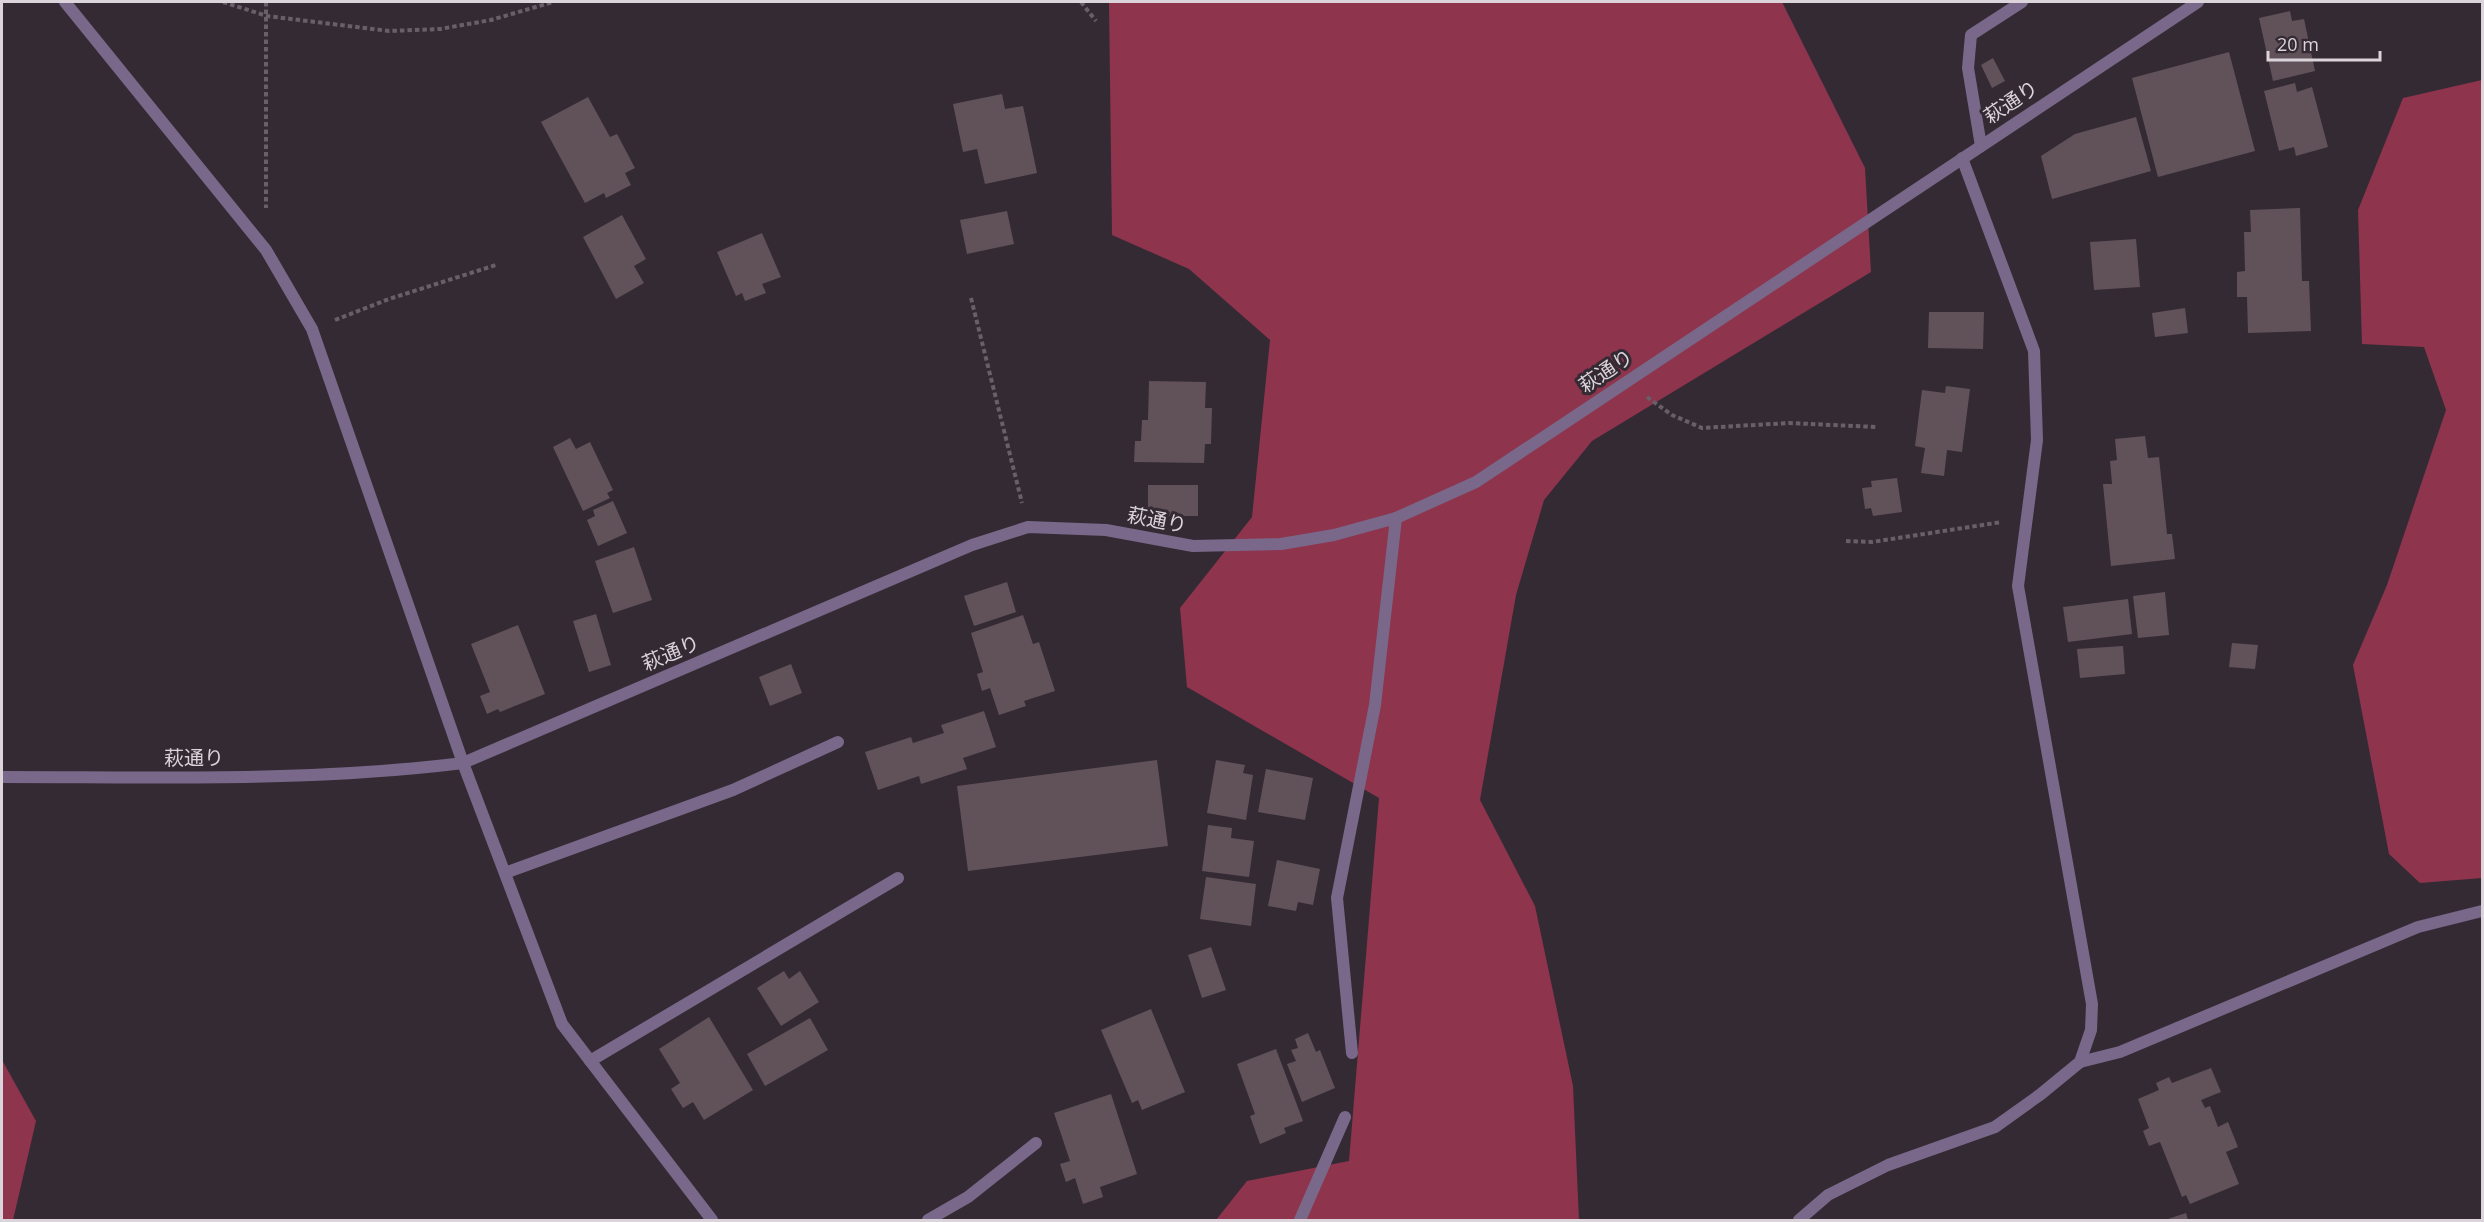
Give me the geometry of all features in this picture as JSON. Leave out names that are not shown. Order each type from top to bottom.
[{"type":"street","points":[[65,2],[266,250],[312,329],[463,763],[562,1024],[712,1221]]},
{"type":"street","points":[[1981,146],[1968,68],[1971,35],[2022,2]]},
{"type":"street","name":"萩通り","points":[[2,777],[292,777],[389,772],[463,763],[972,545],[1028,527],[1106,530],[1193,546],[1281,544],[1334,535],[1396,518],[1476,482],[2198,2]]},
{"type":"street","points":[[1962,158],[2034,351],[2037,440],[2018,586],[2092,1004],[2091,1030],[2080,1062]]},
{"type":"street","points":[[1352,1053],[1337,898],[1375,705],[1396,518]]},
{"type":"street","points":[[505,873],[732,789],[838,742]]},
{"type":"street","points":[[590,1061],[898,878]]},
{"type":"street","points":[[1799,1221],[1828,1195],[1888,1165],[1995,1127],[2080,1062],[2120,1052],[2418,927],[2482,911]]},
{"type":"street","points":[[1300,1221],[1345,1117]]},
{"type":"street","points":[[928,1221],[968,1197],[1036,1143]]},
{"type":"path","points":[[223,2],[267,16],[389,31],[440,29],[491,20],[553,2]]},
{"type":"path","points":[[266,2],[266,250]]},
{"type":"path","points":[[1081,2],[1096,21]]},
{"type":"path","points":[[312,329],[389,299],[496,265]]},
{"type":"path","points":[[971,298],[1028,527]]},
{"type":"path","points":[[1625,381],[1672,415],[1702,428],[1789,423],[1876,427]]},
{"type":"path","points":[[1846,541],[1872,542],[2026,518]]},
{"type":"shaded area","points":[[1109,2],[1782,2],[1865,168],[1871,272],[1592,441],[1544,500],[1516,595],[1480,800],[1535,906],[1573,1086],[1579,1220],[1216,1220],[1247,1181],[1349,1161],[1379,798],[1187,687],[1180,608],[1252,517],[1270,340],[1189,269],[1112,235]]},
{"type":"shaded area","points":[[2482,80],[2482,878],[2420,883],[2389,854],[2353,665],[2387,585],[2446,410],[2424,347],[2362,344],[2358,210],[2403,98]]},
{"type":"shaded area","points":[[2,1060],[36,1121],[13,1220],[2,1220]]},
{"type":"building","points":[[2290,11],[2292,21],[2304,19],[2315,71],[2273,81],[2259,18]]},
{"type":"building","points":[[2229,52],[2255,151],[2158,177],[2132,78]]},
{"type":"building","points":[[1993,58],[2005,81],[1992,88],[1981,65]]},
{"type":"building","points":[[2295,83],[2297,92],[2312,87],[2328,147],[2296,156],[2294,147],[2279,151],[2264,91]]},
{"type":"building","points":[[1002,94],[1005,109],[1023,106],[1037,173],[985,184],[977,149],[963,152],[953,104]]},
{"type":"building","points":[[588,97],[610,137],[617,134],[635,168],[625,173],[631,185],[606,198],[604,193],[585,203],[541,122]]},
{"type":"building","points":[[2136,117],[2151,171],[2052,199],[2041,156],[2075,134]]},
{"type":"building","points":[[2300,208],[2302,281],[2309,281],[2311,331],[2248,333],[2247,297],[2237,297],[2237,272],[2245,271],[2244,232],[2251,232],[2250,210]]},
{"type":"building","points":[[1007,211],[1014,244],[967,254],[960,220]]},
{"type":"building","points":[[622,215],[646,259],[634,266],[644,283],[616,299],[583,237]]},
{"type":"building","points":[[762,233],[781,277],[762,284],[766,293],[745,301],[742,293],[736,296],[717,252]]},
{"type":"building","points":[[2136,239],[2140,287],[2094,290],[2090,242]]},
{"type":"building","points":[[2185,308],[2188,333],[2155,337],[2152,313]]},
{"type":"building","points":[[1929,312],[1984,312],[1983,349],[1928,348]]},
{"type":"building","points":[[1149,381],[1206,382],[1205,408],[1212,408],[1211,444],[1205,444],[1204,463],[1134,462],[1135,441],[1141,441],[1142,420],[1148,420]]},
{"type":"building","points":[[1946,386],[1970,389],[1962,452],[1947,450],[1944,476],[1921,473],[1925,448],[1915,446],[1922,390],[1945,393]]},
{"type":"building","points":[[2145,436],[2148,458],[2159,457],[2167,534],[2172,534],[2175,559],[2111,566],[2103,484],[2112,484],[2110,461],[2117,460],[2115,439]]},
{"type":"building","points":[[570,438],[576,449],[590,442],[613,490],[607,493],[610,498],[583,511],[553,447]]},
{"type":"building","points":[[1897,478],[1902,512],[1873,516],[1871,508],[1865,509],[1862,488],[1872,487],[1871,481]]},
{"type":"building","points":[[1148,485],[1198,485],[1198,516],[1148,516]]},
{"type":"building","points":[[613,501],[627,533],[598,546],[587,520],[595,516],[593,510]]},
{"type":"building","points":[[634,547],[652,600],[613,613],[595,561]]},
{"type":"building","points":[[1007,582],[1016,612],[974,626],[964,596]]},
{"type":"building","points":[[2165,592],[2169,635],[2138,638],[2133,596]]},
{"type":"building","points":[[2128,599],[2132,634],[2068,642],[2063,607]]},
{"type":"building","points":[[596,614],[611,665],[589,672],[573,621]]},
{"type":"building","points":[[1023,615],[1033,644],[1039,642],[1055,691],[1024,701],[1026,706],[999,715],[990,688],[982,691],[977,674],[983,672],[971,633]]},
{"type":"building","points":[[518,625],[545,694],[500,712],[498,709],[487,714],[480,696],[490,692],[471,644]]},
{"type":"building","points":[[2232,643],[2258,645],[2255,669],[2229,667]]},
{"type":"building","points":[[2123,646],[2125,674],[2080,678],[2077,649]]},
{"type":"building","points":[[791,664],[802,693],[770,706],[759,677]]},
{"type":"building","points":[[984,711],[996,747],[963,758],[967,769],[921,784],[919,776],[878,790],[865,752],[911,737],[913,743],[944,733],[941,725]]},
{"type":"building","points":[[1157,760],[1168,846],[968,871],[957,786]]},
{"type":"building","points":[[1216,760],[1245,765],[1243,773],[1253,775],[1246,820],[1207,813]]},
{"type":"building","points":[[1266,769],[1313,778],[1305,820],[1258,812]]},
{"type":"building","points":[[1208,825],[1232,828],[1231,838],[1254,841],[1249,877],[1202,871]]},
{"type":"building","points":[[1277,860],[1320,869],[1313,905],[1298,902],[1296,911],[1268,906]]},
{"type":"building","points":[[1206,877],[1256,884],[1251,926],[1200,919]]},
{"type":"building","points":[[1211,947],[1226,990],[1202,998],[1188,955]]},
{"type":"building","points":[[784,971],[789,979],[800,971],[819,1002],[781,1026],[757,988]]},
{"type":"building","points":[[1151,1009],[1185,1092],[1142,1110],[1138,1100],[1132,1103],[1101,1030]]},
{"type":"building","points":[[709,1017],[753,1090],[704,1120],[693,1102],[683,1108],[671,1089],[680,1083],[659,1049]]},
{"type":"building","points":[[810,1018],[828,1050],[765,1086],[747,1054]]},
{"type":"building","points":[[1308,1033],[1316,1052],[1320,1050],[1335,1088],[1302,1102],[1287,1064],[1296,1061],[1291,1050],[1298,1048],[1295,1039]]},
{"type":"building","points":[[1276,1049],[1303,1121],[1284,1128],[1286,1133],[1260,1144],[1250,1116],[1255,1114],[1237,1064]]},
{"type":"building","points":[[2211,1068],[2221,1092],[2201,1100],[2205,1108],[2210,1106],[2218,1127],[2228,1122],[2238,1147],[2226,1152],[2239,1184],[2190,1204],[2186,1195],[2182,1197],[2160,1142],[2149,1146],[2143,1131],[2149,1128],[2138,1099],[2159,1090],[2156,1083],[2169,1077],[2172,1083]]},
{"type":"building","points":[[1111,1094],[1137,1174],[1100,1187],[1103,1197],[1083,1204],[1075,1178],[1066,1182],[1060,1164],[1070,1161],[1054,1113]]},
{"type":"building","points":[[2186,1213],[2188,1220],[2165,1220]]}]
